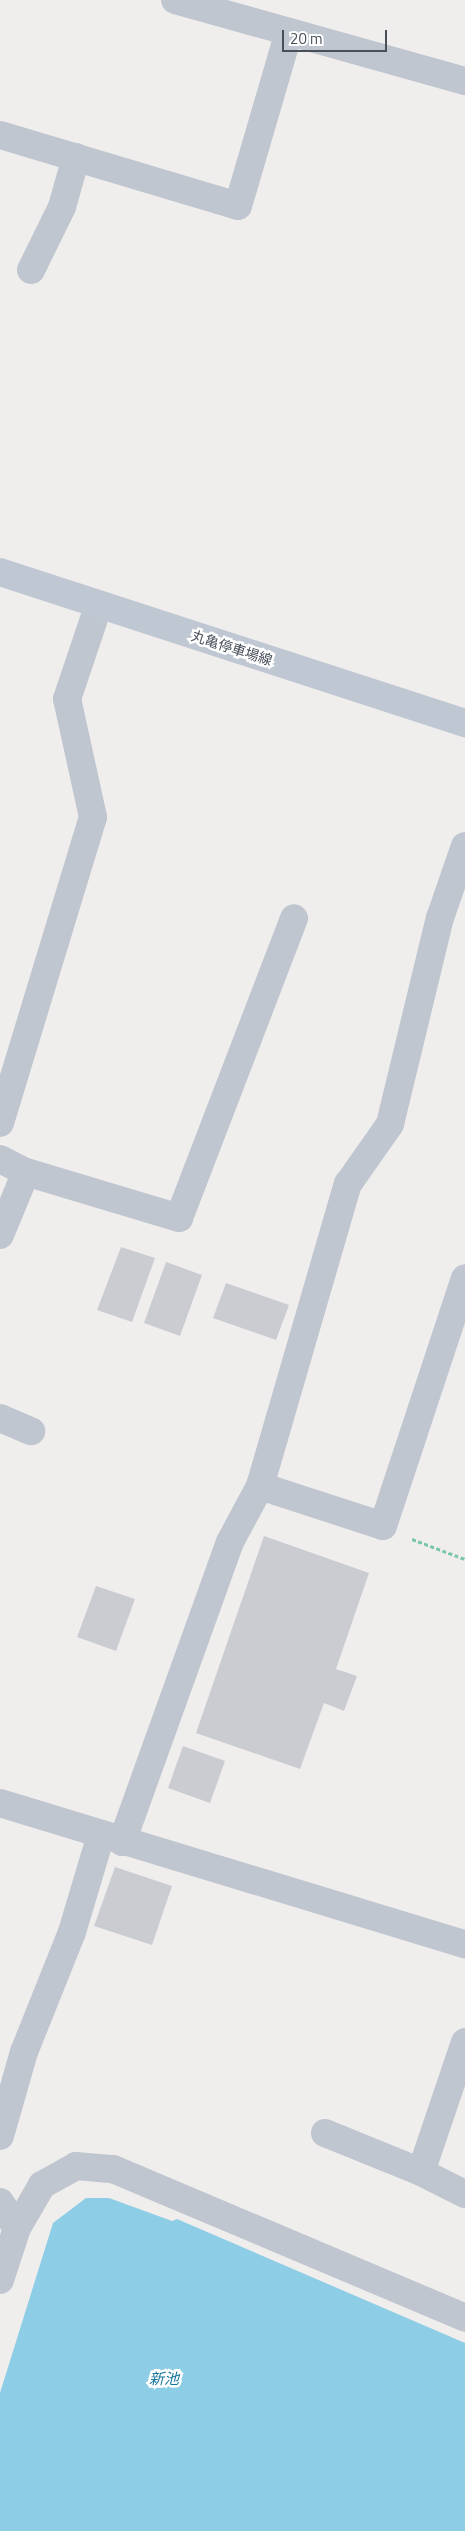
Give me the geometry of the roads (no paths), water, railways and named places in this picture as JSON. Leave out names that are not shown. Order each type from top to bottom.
[{"type":"main road","name":"丸亀停車場線","points":[[0,572],[465,723]]},
{"type":"street","points":[[175,0],[465,81]]},
{"type":"street","points":[[0,135],[238,206],[289,32]]},
{"type":"street","points":[[31,270],[62,207],[76,158]]},
{"type":"street","points":[[0,1123],[94,817],[67,699],[99,604]]},
{"type":"street","points":[[0,2136],[24,2052],[72,1932],[112,1838],[230,1542],[260,1486],[348,1184],[390,1124],[440,918],[465,846]]},
{"type":"street","points":[[0,1159],[26,1172],[179,1218],[294,918]]},
{"type":"street","points":[[0,1235],[26,1172]]},
{"type":"street","points":[[260,1486],[383,1526],[465,1278]]},
{"type":"street","points":[[0,1418],[31,1431]]},
{"type":"street","points":[[0,1803],[465,1944]]},
{"type":"street","points":[[421,2172],[465,2042]]},
{"type":"street","points":[[325,2133],[421,2172],[465,2194]]},
{"type":"street","points":[[0,2280],[17,2228],[42,2185],[76,2166],[113,2169],[465,2318]]},
{"type":"street","points":[[0,2202],[17,2228]]},
{"type":"water","name":"新池","points":[[86,2198],[109,2198],[172,2221],[177,2219],[465,2343],[465,2531],[0,2531],[0,2393],[53,2223]]}]
